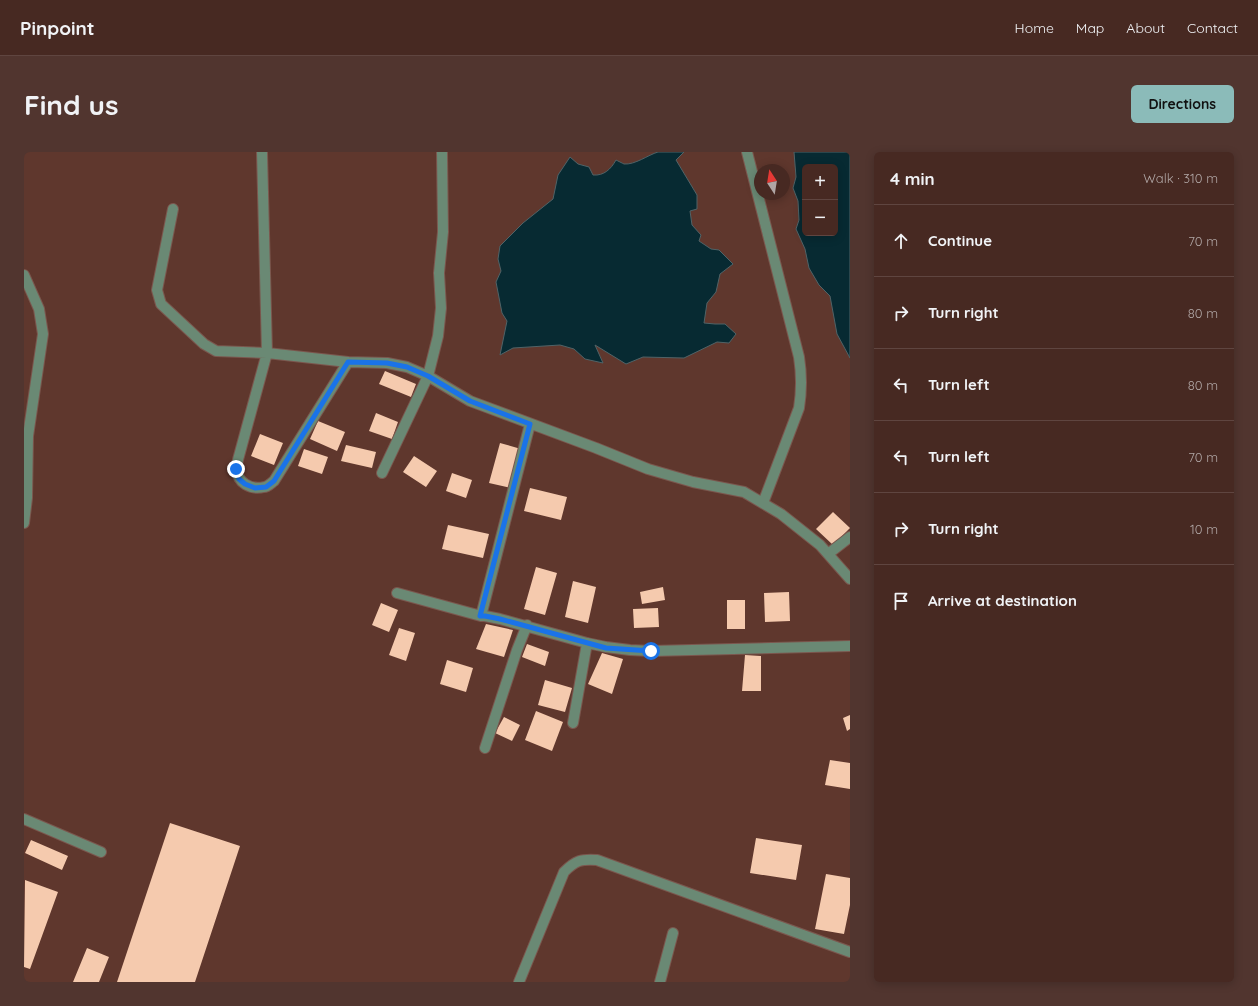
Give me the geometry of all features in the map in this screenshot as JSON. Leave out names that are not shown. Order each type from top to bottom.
[{"type":"street","points":[[262,152],[267,353],[236,469],[239,479],[245,484],[255,488],[266,487],[274,481],[348,362]]},
{"type":"street","points":[[382,473],[428,376],[438,336],[441,308],[439,273],[442,232],[442,152]]},
{"type":"street","points":[[747,152],[799,357],[802,376],[802,392],[799,408],[763,503]]},
{"type":"street","points":[[173,209],[157,290],[161,304],[204,344],[216,351],[267,353],[348,362],[387,363],[407,367],[428,376],[470,401],[648,469],[693,482],[744,492],[781,514],[820,545],[850,579]]},
{"type":"street","points":[[24,275],[28,293],[39,309],[43,334],[26,436],[27,498],[24,523]]},
{"type":"street","points":[[480,616],[530,424]]},
{"type":"street","points":[[828,554],[850,537]]},
{"type":"street","points":[[397,593],[480,616],[527,625],[606,648],[651,651],[850,646]]},
{"type":"street","points":[[485,748],[517,650],[527,625]]},
{"type":"street","points":[[573,723],[587,643]]},
{"type":"street","points":[[24,819],[101,852]]},
{"type":"street","points":[[519,982],[564,872],[572,863],[582,859],[597,860],[850,952]]},
{"type":"street","points":[[660,982],[673,933]]},
{"type":"water","points":[[658,152],[684,152],[676,160],[697,195],[697,209],[690,211],[692,225],[701,235],[699,241],[711,249],[719,250],[733,264],[720,274],[716,292],[707,303],[704,323],[725,324],[736,334],[729,343],[717,342],[684,358],[643,357],[626,364],[595,345],[603,363],[585,359],[574,349],[560,345],[513,348],[500,355],[507,321],[502,313],[496,282],[501,271],[498,259],[500,246],[523,223],[553,199],[558,175],[570,157],[578,164],[589,167],[593,175],[597,175],[607,171],[616,160],[624,164],[628,164]]},
{"type":"water","points":[[794,152],[850,152],[850,358],[837,334],[830,296],[819,285],[809,268],[805,249],[796,229],[799,220],[798,201],[793,188],[796,177]]},
{"type":"building","points":[[385,371],[416,384],[411,397],[379,384]]},
{"type":"building","points":[[376,413],[398,422],[392,439],[369,431]]},
{"type":"building","points":[[318,421],[345,432],[337,451],[310,439]]},
{"type":"building","points":[[260,434],[283,443],[274,465],[251,456]]},
{"type":"building","points":[[500,443],[521,449],[511,488],[489,483]]},
{"type":"building","points":[[346,445],[376,452],[372,468],[341,461]]},
{"type":"building","points":[[304,449],[328,457],[322,474],[298,466]]},
{"type":"building","points":[[414,456],[437,471],[426,487],[403,472]]},
{"type":"building","points":[[452,473],[472,480],[466,498],[446,491]]},
{"type":"building","points":[[530,488],[567,497],[561,520],[524,511]]},
{"type":"building","points":[[833,512],[850,528],[833,545],[816,529]]},
{"type":"building","points":[[448,525],[489,534],[483,558],[442,549]]},
{"type":"building","points":[[536,567],[557,573],[545,615],[524,609]]},
{"type":"building","points":[[573,581],[596,587],[588,623],[565,617]]},
{"type":"building","points":[[663,587],[665,600],[642,604],[640,592]]},
{"type":"building","points":[[789,592],[790,621],[765,622],[764,593]]},
{"type":"building","points":[[727,600],[745,600],[745,629],[727,629]]},
{"type":"building","points":[[381,603],[398,610],[389,632],[372,625]]},
{"type":"building","points":[[658,608],[659,627],[634,628],[633,609]]},
{"type":"building","points":[[486,624],[513,630],[504,657],[476,649]]},
{"type":"building","points":[[399,628],[415,633],[406,661],[389,655]]},
{"type":"building","points":[[527,644],[549,652],[545,666],[522,657]]},
{"type":"building","points":[[602,653],[623,659],[612,694],[588,684]]},
{"type":"building","points":[[745,655],[761,656],[761,691],[742,691]]},
{"type":"building","points":[[447,660],[473,668],[466,692],[440,684]]},
{"type":"building","points":[[545,680],[572,688],[565,712],[538,705]]},
{"type":"building","points":[[536,711],[563,722],[552,751],[525,740]]},
{"type":"building","points":[[850,715],[850,729],[847,731],[843,718]]},
{"type":"building","points":[[504,717],[520,725],[512,741],[495,733]]},
{"type":"building","points":[[830,760],[850,763],[850,789],[825,785]]},
{"type":"building","points":[[170,823],[240,846],[195,982],[117,982]]},
{"type":"building","points":[[756,838],[802,845],[796,880],[750,873]]},
{"type":"building","points":[[31,840],[68,856],[62,870],[25,853]]},
{"type":"building","points":[[826,874],[850,878],[850,905],[844,934],[815,929]]},
{"type":"building","points":[[25,880],[58,892],[30,969],[24,967]]},
{"type":"building","points":[[87,948],[109,957],[99,982],[73,982]]},
{"type":"route","points":[[236,469],[239,479],[245,484],[255,488],[266,487],[274,481],[348,362],[387,363],[407,367],[428,376],[470,401],[530,424],[480,616],[527,625],[606,648],[651,651]]}]
